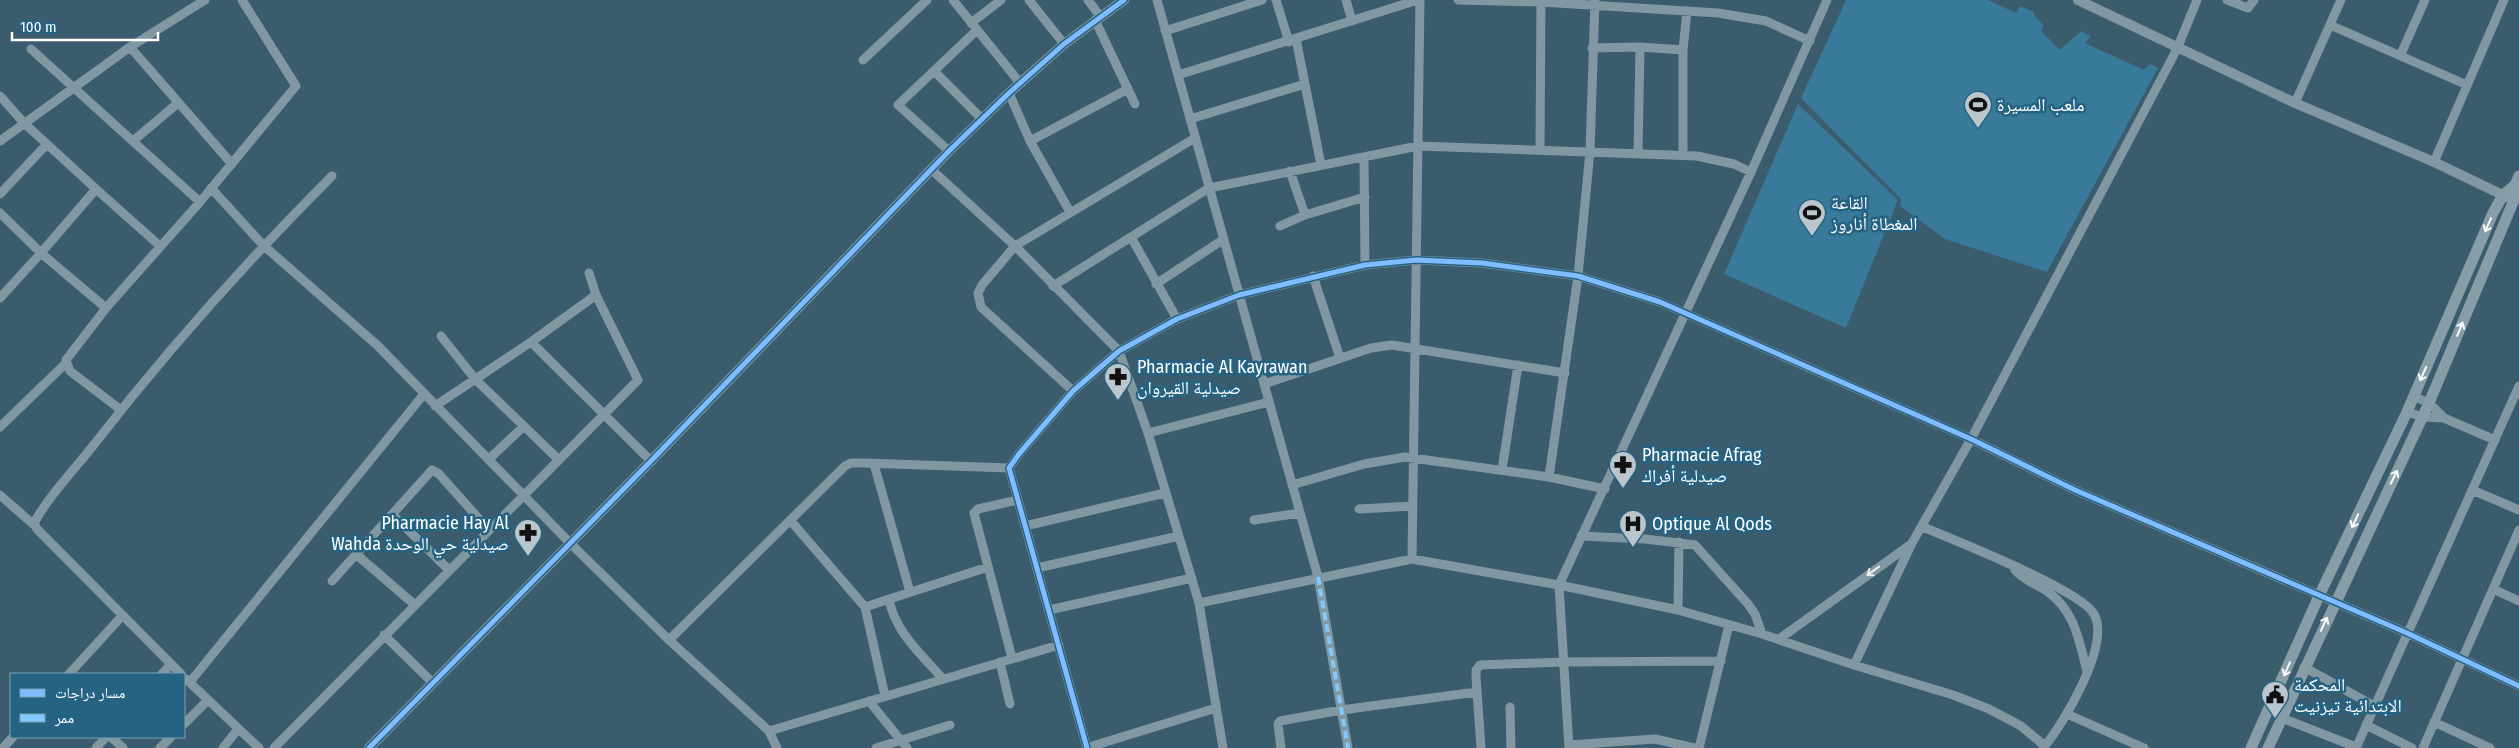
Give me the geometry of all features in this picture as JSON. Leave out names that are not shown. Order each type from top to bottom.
[{"type":"main road","points":[[2268,748],[2334,603],[2430,403],[2512,199],[2517,180]]},
{"type":"main road","points":[[2251,748],[2319,596],[2413,396],[2512,199]]},
{"type":"street","points":[[0,141],[130,47],[205,0]]},
{"type":"street","points":[[0,427],[65,364],[67,357],[106,308],[200,202],[296,86],[242,0]]},
{"type":"street","points":[[863,60],[927,0]]},
{"type":"street","points":[[953,0],[1020,83]]},
{"type":"street","points":[[949,151],[898,105],[934,71],[974,26],[1001,0]]},
{"type":"street","points":[[1029,0],[1064,44]]},
{"type":"street","points":[[1088,0],[1098,18],[1135,104]]},
{"type":"street","points":[[369,748],[651,461],[949,151],[1009,93],[1064,44],[1124,0]]},
{"type":"street","points":[[1157,0],[1318,577],[1348,748]]},
{"type":"street","points":[[1165,32],[1262,0]]},
{"type":"street","points":[[1276,0],[1293,40],[1305,84],[1321,166]]},
{"type":"street","points":[[1346,0],[1352,21]]},
{"type":"street","points":[[1178,75],[1419,0],[1412,559]]},
{"type":"street","points":[[1458,0],[1595,3],[1687,11],[1766,21],[1810,41]]},
{"type":"street","points":[[1694,748],[1655,739],[1639,743],[1569,747],[1559,585],[1581,536],[1605,490],[1828,0]]},
{"type":"street","points":[[2078,0],[2177,49],[2295,103],[2434,162],[2512,199]]},
{"type":"street","points":[[1854,665],[1912,543],[1923,527],[1971,439],[2177,49],[2197,0]]},
{"type":"street","points":[[2227,0],[2248,8],[2254,0]]},
{"type":"street","points":[[2295,103],[2341,0]]},
{"type":"street","points":[[2401,54],[2425,0]]},
{"type":"street","points":[[2434,162],[2504,0]]},
{"type":"street","points":[[1540,149],[1541,1]]},
{"type":"street","points":[[1549,477],[1578,276],[1590,151],[1595,3]]},
{"type":"street","points":[[1683,155],[1683,50],[1687,11]]},
{"type":"street","points":[[2330,25],[2401,54],[2467,85]]},
{"type":"street","points":[[1592,48],[1640,46],[1683,50]]},
{"type":"street","points":[[1638,152],[1640,46]]},
{"type":"street","points":[[130,47],[232,164]]},
{"type":"street","points":[[31,49],[200,202]]},
{"type":"street","points":[[934,71],[982,119]]},
{"type":"street","points":[[1190,120],[1305,84]]},
{"type":"street","points":[[1030,141],[1128,89]]},
{"type":"street","points":[[1009,93],[1030,141],[1070,212]]},
{"type":"street","points":[[0,96],[47,144],[160,246]]},
{"type":"street","points":[[133,141],[178,103]]},
{"type":"street","points":[[1073,390],[981,307],[978,301],[978,293],[982,285],[1015,246],[1195,138]]},
{"type":"street","points":[[0,194],[47,144]]},
{"type":"street","points":[[1053,286],[1209,188],[1418,146],[1683,155],[1714,158],[1751,172]]},
{"type":"street","points":[[1364,157],[1365,265]]},
{"type":"street","points":[[932,170],[1015,246],[1119,351],[1148,433],[1199,603],[1223,748]]},
{"type":"street","points":[[1290,171],[1305,215]]},
{"type":"street","points":[[34,525],[120,410],[263,245],[332,176]]},
{"type":"street","points":[[211,188],[263,245],[356,324],[570,543],[669,640],[769,731],[778,748]]},
{"type":"street","points":[[0,298],[42,253],[96,189]]},
{"type":"street","points":[[1280,226],[1305,215],[1365,197]]},
{"type":"street","points":[[0,213],[42,253],[106,308]]},
{"type":"street","points":[[1131,237],[1177,319]]},
{"type":"street","points":[[1156,284],[1224,239]]},
{"type":"street","points":[[1009,468],[1073,390],[1119,351],[1177,319],[1239,295],[1365,265],[1416,260],[1482,263],[1578,276],[1629,291],[1685,314],[1971,439],[2075,490],[2407,633],[2519,686]]},
{"type":"street","points":[[274,748],[448,569],[638,380],[596,295],[589,273]]},
{"type":"street","points":[[1313,276],[1340,358]]},
{"type":"street","points":[[436,406],[531,342],[596,295]]},
{"type":"street","points":[[441,336],[475,379],[559,460]]},
{"type":"street","points":[[531,342],[651,461]]},
{"type":"street","points":[[1264,384],[1340,358],[1384,346],[1415,347],[1565,373]]},
{"type":"street","points":[[65,364],[70,371],[120,410]]},
{"type":"street","points":[[1502,470],[1518,365]]},
{"type":"street","points":[[2282,718],[2356,748],[2519,386]]},
{"type":"street","points":[[259,748],[187,680],[424,394]]},
{"type":"street","points":[[2413,396],[2430,403],[2444,418]]},
{"type":"street","points":[[1148,433],[1269,402]]},
{"type":"street","points":[[2407,412],[2423,417],[2444,418],[2495,440]]},
{"type":"street","points":[[489,458],[523,427]]},
{"type":"street","points":[[1292,485],[1364,464],[1390,459],[1413,458],[1549,477],[1605,490]]},
{"type":"street","points":[[669,640],[845,466],[851,463],[1009,468]]},
{"type":"street","points":[[874,464],[910,592]]},
{"type":"street","points":[[1009,468],[1087,748],[1216,708]]},
{"type":"street","points":[[332,581],[433,470],[488,529]]},
{"type":"street","points":[[2472,490],[2519,510]]},
{"type":"street","points":[[1025,526],[1165,493]]},
{"type":"street","points":[[0,495],[34,525],[180,673]]},
{"type":"street","points":[[1012,658],[974,513],[978,509],[1018,500]]},
{"type":"street","points":[[1359,509],[1412,506]]},
{"type":"street","points":[[1254,520],[1300,513]]},
{"type":"street","points":[[393,515],[448,569]]},
{"type":"street","points":[[790,520],[865,607],[885,696]]},
{"type":"street","points":[[1199,603],[1412,559],[1559,585],[1678,610],[1762,634],[1854,665],[1953,695],[1989,709],[2020,726],[2044,747],[2067,714],[2087,670],[2097,640],[2097,622],[2094,613],[2087,606],[2067,594],[2013,565],[1923,527]]},
{"type":"street","points":[[2423,748],[2518,534]]},
{"type":"street","points":[[1037,568],[1179,536]]},
{"type":"street","points":[[1581,536],[1689,543],[1700,549],[1748,604],[1755,614],[1762,634]]},
{"type":"street","points":[[1678,610],[1679,542]]},
{"type":"street","points":[[1778,639],[1912,543]]},
{"type":"street","points":[[357,555],[415,605]]},
{"type":"street","points":[[2013,565],[2017,573],[2060,602],[2076,630],[2087,670]]},
{"type":"street","points":[[865,607],[988,568]]},
{"type":"street","points":[[1049,610],[1192,578]]},
{"type":"street","points":[[2493,589],[2519,601]]},
{"type":"street","points":[[2060,602],[2067,594]]},
{"type":"street","points":[[889,599],[892,614],[899,629],[943,679]]},
{"type":"street","points":[[71,673],[122,616]]},
{"type":"street","points":[[1699,748],[1729,625]]},
{"type":"street","points":[[384,635],[433,683]]},
{"type":"street","points":[[769,731],[1058,645]]},
{"type":"street","points":[[1482,748],[1476,670],[1480,665],[1564,662],[1721,661]]},
{"type":"street","points":[[1000,662],[1010,704]]},
{"type":"street","points":[[163,673],[170,665]]},
{"type":"street","points":[[2304,667],[2374,706]]},
{"type":"street","points":[[1280,748],[1279,722],[1341,710],[1477,692]]},
{"type":"street","points":[[185,723],[208,700]]},
{"type":"street","points":[[869,701],[907,748]]},
{"type":"street","points":[[1510,707],[1511,748]]},
{"type":"street","points":[[2067,714],[2144,748]]},
{"type":"street","points":[[2434,722],[2485,747]]},
{"type":"street","points":[[876,748],[950,725]]},
{"type":"street","points":[[2366,725],[2412,748]]},
{"type":"street","points":[[223,748],[238,730]]},
{"type":"street","points":[[3,748],[12,738]]},
{"type":"street","points":[[96,748],[105,738]]},
{"type":"street","points":[[112,738],[123,748]]},
{"type":"street","points":[[160,748],[169,738]]},
{"type":"shaded area","name":"ملعب المسيرة","points":[[1846,0],[1988,0],[2016,13],[2020,6],[2034,12],[2034,15],[2044,26],[2041,31],[2060,50],[2081,31],[2091,36],[2085,43],[2144,70],[2150,64],[2158,68],[2047,272],[1945,239],[1900,206],[1901,199],[1801,98]]},
{"type":"shaded area","name":"القاعة المغطاة أناروز","points":[[1798,104],[1898,200],[1846,328],[1724,274]]},
{"type":"marked path","points":[[1318,577],[1348,748]]},
{"type":"cycle path","points":[[369,748],[651,461],[949,151],[1009,93],[1064,44],[1124,0]]},
{"type":"cycle path","points":[[1087,748],[1009,468],[1073,391],[1119,351],[1177,319],[1239,295],[1365,265],[1416,260],[1482,263],[1578,276],[1660,302],[1971,439],[2075,490],[2407,633],[2519,686]]},
{"type":"place","name":"ملعب المسيرة","points":[[1978,129]]},
{"type":"place","name":"القاعة المغطاة أناروز","points":[[1812,237]]},
{"type":"place","name":"Pharmacie Al Kayrawan صيدلية القيروان","points":[[1118,401]]},
{"type":"place","name":"Pharmacie Afrag صيدلية أفراك","points":[[1623,489]]},
{"type":"place","name":"Optique Al Qods","points":[[1633,548]]},
{"type":"place","name":"Pharmacie Hay Al Wahda صيدلية حي الوحدة","points":[[528,557]]},
{"type":"place","name":"المحكمة الابتدائية تيزنيت","points":[[2275,719]]}]
